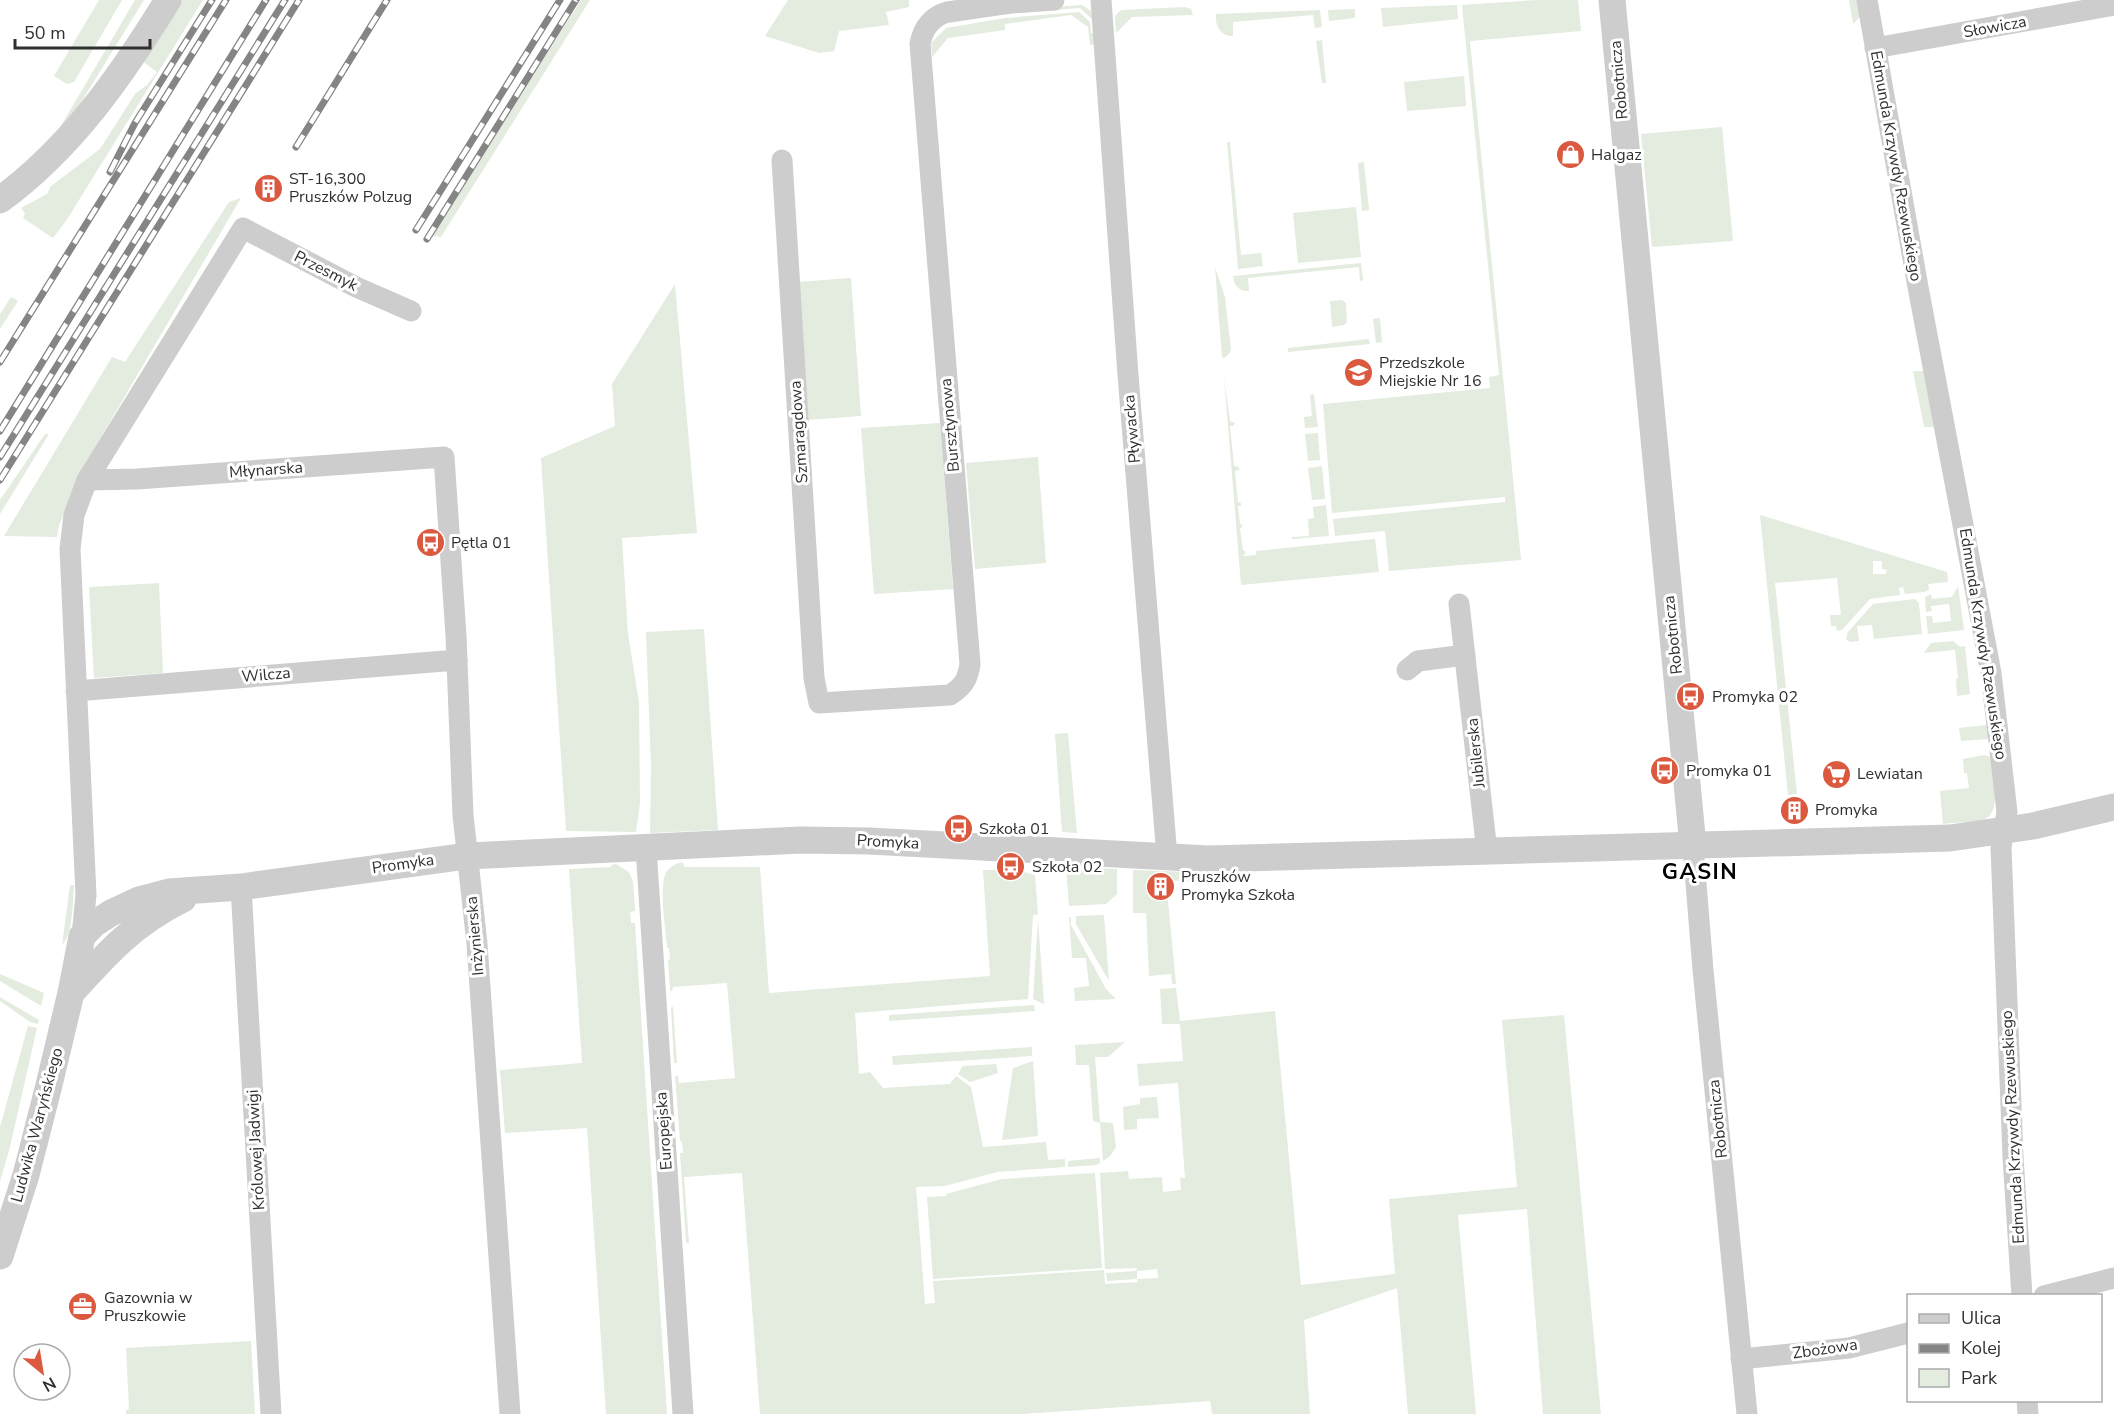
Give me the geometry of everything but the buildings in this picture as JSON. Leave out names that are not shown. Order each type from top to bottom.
[{"type":"street","points":[[0,200],[48,159],[90,114],[120,75],[168,0]]},
{"type":"street","name":"Bursztynowa","points":[[819,703],[950,695],[966,682],[970,664],[921,63],[922,35],[932,20],[947,12],[1011,3],[1054,0]]},
{"type":"street","name":"Pływacka","points":[[1101,0],[1127,363],[1167,857]]},
{"type":"street","name":"Robotnicza","points":[[1612,0],[1747,1414]]},
{"type":"street","name":"Edmunda Krzywdy Rzewuskiego","points":[[1867,0],[1991,673],[2007,812],[2001,847],[2013,1157],[2022,1294]]},
{"type":"street","name":"Słowicza","points":[[1875,48],[2114,5]]},
{"type":"street","name":"Szmaragdowa","points":[[782,160],[814,678],[819,703]]},
{"type":"street","name":"Przesmyk","points":[[87,480],[243,228],[356,287],[411,311]]},
{"type":"street","name":"Młynarska","points":[[87,480],[137,479],[444,457]]},
{"type":"street","name":"Inżynierska","points":[[444,457],[467,856],[477,944],[510,1414]]},
{"type":"street","points":[[71,993],[82,936],[86,895],[70,549],[74,515],[87,480]]},
{"type":"street","name":"Jubilerska","points":[[1460,604],[1487,852]]},
{"type":"street","points":[[1407,670],[1418,662],[1465,655]]},
{"type":"street","name":"Wilcza","points":[[76,691],[457,660]]},
{"type":"street","name":"Promyka","points":[[82,936],[111,913],[139,900],[169,892],[240,887],[467,856],[801,840],[869,840],[1209,859],[1693,846],[1950,838],[2004,832],[2114,807]]},
{"type":"street","name":"Europejska","points":[[646,848],[682,1414]]},
{"type":"street","name":"Królowej Jadwigi","points":[[240,887],[271,1414]]},
{"type":"street","name":"Promyka","points":[[71,993],[140,923],[200,890]]},
{"type":"street","name":"Ludwika Waryńskiego","points":[[0,1256],[6,1218],[26,1175],[71,993]]},
{"type":"street","points":[[2052,1294],[2114,1278]]},
{"type":"street","name":"Zbożowa","points":[[1741,1359],[1849,1348],[1907,1333]]},
{"type":"green space","points":[[99,0],[122,0],[74,82],[67,84],[54,76]]},
{"type":"green space","points":[[135,0],[144,0],[72,117],[52,141]]},
{"type":"green space","points":[[181,0],[203,0],[66,221],[53,238],[23,218],[25,213],[21,208],[47,194],[51,186],[100,149],[135,94],[147,85],[157,72],[142,61]]},
{"type":"green space","points":[[581,0],[590,0],[441,237],[432,236]]},
{"type":"green space","points":[[788,0],[909,0],[909,7],[886,12],[889,25],[839,31],[834,51],[819,53],[765,36]]},
{"type":"green space","points":[[1578,0],[1581,31],[1470,41],[1521,560],[1389,571],[1385,531],[1335,536],[1333,519],[1505,502],[1505,497],[1332,513],[1323,404],[1490,388],[1489,377],[1499,375],[1462,5]]},
{"type":"green space","points":[[1849,0],[1859,0],[1862,15],[1853,24]]},
{"type":"green space","points":[[1082,5],[1091,11],[1093,20],[1080,8],[1005,14],[944,24],[931,37],[936,25],[1004,11]]},
{"type":"green space","points":[[1457,5],[1458,19],[1383,27],[1381,8]]},
{"type":"green space","points":[[1185,7],[1191,9],[1193,15],[1132,17],[1116,33],[1115,16],[1121,10]]},
{"type":"green space","points":[[1355,9],[1355,18],[1329,21],[1328,10]]},
{"type":"green space","points":[[1320,10],[1322,27],[1315,28],[1313,15],[1233,22],[1233,36],[1222,32],[1216,18],[1216,14]]},
{"type":"green space","points":[[1079,12],[1090,22],[1091,33],[1096,33],[1097,44],[1090,45],[1088,27],[1071,15],[1005,24],[1005,30],[948,38],[932,56],[931,43],[946,28],[1005,18]]},
{"type":"green space","points":[[1322,40],[1326,83],[1322,83],[1316,41]]},
{"type":"green space","points":[[1464,76],[1466,106],[1407,111],[1404,82]]},
{"type":"green space","points":[[1722,127],[1733,241],[1652,247],[1641,134]]},
{"type":"green space","points":[[1227,142],[1230,142],[1241,255],[1261,253],[1263,266],[1238,269]]},
{"type":"green space","points":[[1364,162],[1369,210],[1362,211],[1358,163]]},
{"type":"green space","points":[[241,198],[88,459],[59,525],[57,537],[4,536],[112,357],[125,362],[229,202]]},
{"type":"green space","points":[[1356,207],[1361,257],[1298,263],[1293,213]]},
{"type":"green space","points":[[1361,263],[1363,280],[1360,281],[1359,267],[1248,278],[1249,291],[1245,291],[1238,287],[1233,276]]},
{"type":"green space","points":[[1215,267],[1225,297],[1231,349],[1228,355],[1222,358]]},
{"type":"green space","points":[[851,278],[861,416],[807,420],[797,282]]},
{"type":"green space","points":[[675,284],[697,533],[622,538],[628,634],[639,702],[640,803],[636,832],[566,831],[541,458],[615,426],[612,384]]},
{"type":"green space","points":[[11,297],[18,301],[0,329],[0,314]]},
{"type":"green space","points":[[1342,300],[1346,303],[1347,322],[1344,325],[1332,327],[1330,301]]},
{"type":"green space","points":[[1380,318],[1382,342],[1376,343],[1373,319]]},
{"type":"green space","points":[[1369,339],[1370,344],[1288,352],[1288,348]]},
{"type":"green space","points":[[1913,371],[1926,371],[1935,427],[1924,427]]},
{"type":"green space","points":[[1224,377],[1230,421],[1235,423],[1230,426],[1234,466],[1239,467],[1239,470],[1235,471],[1238,502],[1241,503],[1241,506],[1238,506],[1240,524],[1243,525],[1240,529],[1243,550],[1246,552],[1243,556],[1256,555],[1256,551],[1375,539],[1379,572],[1241,585]]},
{"type":"green space","points":[[1314,394],[1318,427],[1305,428],[1304,417],[1312,416],[1310,395]]},
{"type":"green space","points":[[940,423],[953,589],[874,594],[861,428]]},
{"type":"green space","points":[[1318,433],[1320,460],[1308,461],[1305,434]]},
{"type":"green space","points":[[45,434],[49,434],[0,514],[0,500]]},
{"type":"green space","points":[[1038,457],[1046,563],[975,569],[966,463]]},
{"type":"green space","points":[[1322,466],[1325,499],[1312,500],[1308,468]]},
{"type":"green space","points":[[1326,505],[1329,536],[1292,539],[1292,537],[1309,536],[1308,519],[1314,518],[1313,507]]},
{"type":"green space","points":[[1760,515],[1947,572],[1948,582],[1928,584],[1929,590],[1924,592],[1905,594],[1903,587],[1899,588],[1900,595],[1870,599],[1842,630],[1837,631],[1836,626],[1831,626],[1830,615],[1841,615],[1837,578],[1775,583],[1797,794],[1788,795]],"holes":[[[1873,561],[1882,561],[1882,569],[1887,570],[1886,574],[1873,574]]]},
{"type":"green space","points":[[159,583],[163,673],[94,678],[89,587]]},
{"type":"green space","points":[[1958,586],[1964,630],[1928,634],[1926,616],[1932,616],[1933,623],[1951,621],[1949,604],[1931,606],[1932,611],[1926,612],[1925,597],[1931,594],[1932,599],[1952,597]]},
{"type":"green space","points":[[1915,599],[1919,603],[1922,634],[1874,639],[1872,625],[1857,626],[1859,641],[1850,642],[1846,639],[1848,632],[1873,604]]},
{"type":"green space","points":[[704,629],[718,830],[650,833],[651,766],[646,632]]},
{"type":"green space","points":[[1953,641],[1960,647],[1965,646],[1970,694],[1957,696],[1955,650],[1924,653],[1931,643]]},
{"type":"green space","points":[[1987,725],[1990,737],[1988,739],[1961,741],[1959,728]]},
{"type":"green space","points":[[1068,733],[1077,833],[1062,832],[1055,734]]},
{"type":"green space","points":[[1984,755],[1991,757],[1994,781],[1995,800],[1990,815],[1981,820],[1943,824],[1940,791],[1969,788],[1967,773],[1964,773],[1963,759]]},
{"type":"green space","points":[[683,862],[684,867],[760,867],[769,993],[990,976],[983,870],[1016,870],[1035,875],[1038,914],[1033,915],[1028,999],[855,1013],[859,1074],[870,1072],[883,1088],[950,1084],[956,1076],[971,1087],[983,1147],[1046,1142],[1048,1160],[1065,1159],[1065,1167],[997,1172],[945,1186],[916,1187],[925,1304],[935,1303],[933,1281],[1104,1270],[1105,1284],[1138,1282],[1137,1279],[1107,1281],[1106,1273],[1136,1271],[1137,1268],[1105,1269],[1100,1173],[1128,1171],[1129,1179],[1162,1177],[1163,1192],[1181,1190],[1180,1178],[1185,1178],[1178,1083],[1139,1086],[1137,1064],[1183,1061],[1180,1024],[1162,1024],[1160,989],[1176,988],[1180,1021],[1275,1011],[1301,1285],[1395,1274],[1389,1199],[1517,1187],[1502,1020],[1564,1015],[1601,1414],[1543,1414],[1527,1209],[1458,1215],[1476,1414],[1408,1414],[1397,1288],[1304,1320],[1310,1414],[1212,1414],[1210,1401],[1023,1414],[760,1414],[742,1173],[684,1177],[689,1243],[686,1243],[680,1153],[683,1153],[675,1076],[678,1076],[679,1083],[735,1078],[727,983],[673,987],[670,991],[668,960],[670,959],[664,920],[663,886],[667,871],[672,866]],"holes":[[[1157,1269],[1158,1278],[1137,1279],[1137,1271]]]},
{"type":"green space","points":[[616,864],[629,872],[633,882],[635,911],[630,912],[631,923],[635,923],[667,1414],[606,1414],[587,1128],[505,1133],[500,1070],[582,1063],[569,869],[611,867]]},
{"type":"green space","points":[[1066,867],[1117,869],[1117,894],[1106,904],[1069,906]]},
{"type":"green space","points":[[1133,870],[1218,873],[1220,880],[1166,881],[1176,984],[1172,984],[1171,974],[1149,976],[1146,913],[1133,913]]},
{"type":"green space","points":[[70,885],[74,885],[72,917],[66,940],[62,945]]},
{"type":"green space","points":[[1104,915],[1109,981],[1076,924],[1076,916]]},
{"type":"green space","points":[[1069,917],[1071,917],[1071,925],[1106,989],[1116,999],[1075,1001],[1074,988],[1089,986],[1086,958],[1072,958]]},
{"type":"green space","points":[[1038,919],[1044,1004],[1033,999]]},
{"type":"green space","points":[[0,974],[44,993],[41,1006],[0,981]]},
{"type":"green space","points":[[0,997],[39,1020],[38,1024],[30,1022],[0,1001]]},
{"type":"green space","points":[[1034,1005],[1035,1011],[889,1021],[889,1015]]},
{"type":"green space","points":[[671,1007],[673,1007],[677,1063],[674,1063]]},
{"type":"green space","points":[[28,1026],[37,1028],[0,1181],[0,1127]]},
{"type":"green space","points":[[1125,1042],[1108,1057],[1095,1057],[1100,1122],[1113,1123],[1116,1147],[1103,1161],[1100,1123],[1093,1121],[1089,1065],[1076,1065],[1075,1045]]},
{"type":"green space","points":[[1032,1047],[1032,1056],[893,1065],[892,1056]]},
{"type":"green space","points":[[1033,1061],[1038,1136],[1002,1140],[1013,1068]]},
{"type":"green space","points":[[996,1064],[998,1073],[970,1082],[958,1074],[963,1066]]},
{"type":"green space","points":[[1157,1097],[1159,1118],[1137,1119],[1137,1129],[1124,1130],[1123,1107],[1140,1104],[1140,1098]]},
{"type":"green space","points":[[1100,1158],[1100,1163],[1096,1165],[1068,1167],[1068,1161]]},
{"type":"green space","points":[[1095,1173],[1102,1268],[933,1279],[927,1197],[946,1196],[946,1194],[1002,1179]]},
{"type":"green space","points":[[251,1341],[255,1414],[126,1414],[126,1410],[129,1409],[126,1348]]},
{"type":"railway","points":[[110,172],[135,123],[212,0]]},
{"type":"railway","points":[[0,362],[226,0]]},
{"type":"railway","points":[[0,431],[266,0]]},
{"type":"railway","points":[[0,457],[285,0]]},
{"type":"railway","points":[[0,480],[299,0]]},
{"type":"railway","points":[[296,147],[387,0]]},
{"type":"railway","points":[[416,230],[560,0]]},
{"type":"railway","points":[[427,239],[576,0]]},
{"type":"place","name":"Halgaz","points":[[1570,155]]},
{"type":"place","name":"ST-16,300 Pruszków Polzug","points":[[268,188]]},
{"type":"place","name":"Przedszkole Miejskie Nr 16","points":[[1358,372]]},
{"type":"place","name":"Pętla 01","points":[[430,543]]},
{"type":"place","name":"Promyka 02","points":[[1691,697]]},
{"type":"place","name":"Promyka 01","points":[[1665,771]]},
{"type":"place","name":"Lewiatan","points":[[1836,774]]},
{"type":"place","name":"Promyka","points":[[1794,810]]},
{"type":"place","name":"Szkoła 01","points":[[958,829]]},
{"type":"place","name":"Szkoła 02","points":[[1011,867]]},
{"type":"place","name":"Pruszków Promyka Szkoła","points":[[1160,886]]},
{"type":"place","name":"Gazownia w Pruszkowie","points":[[83,1307]]},
{"type":"district","name":"GĄSIN","points":[[1700,872]]}]
